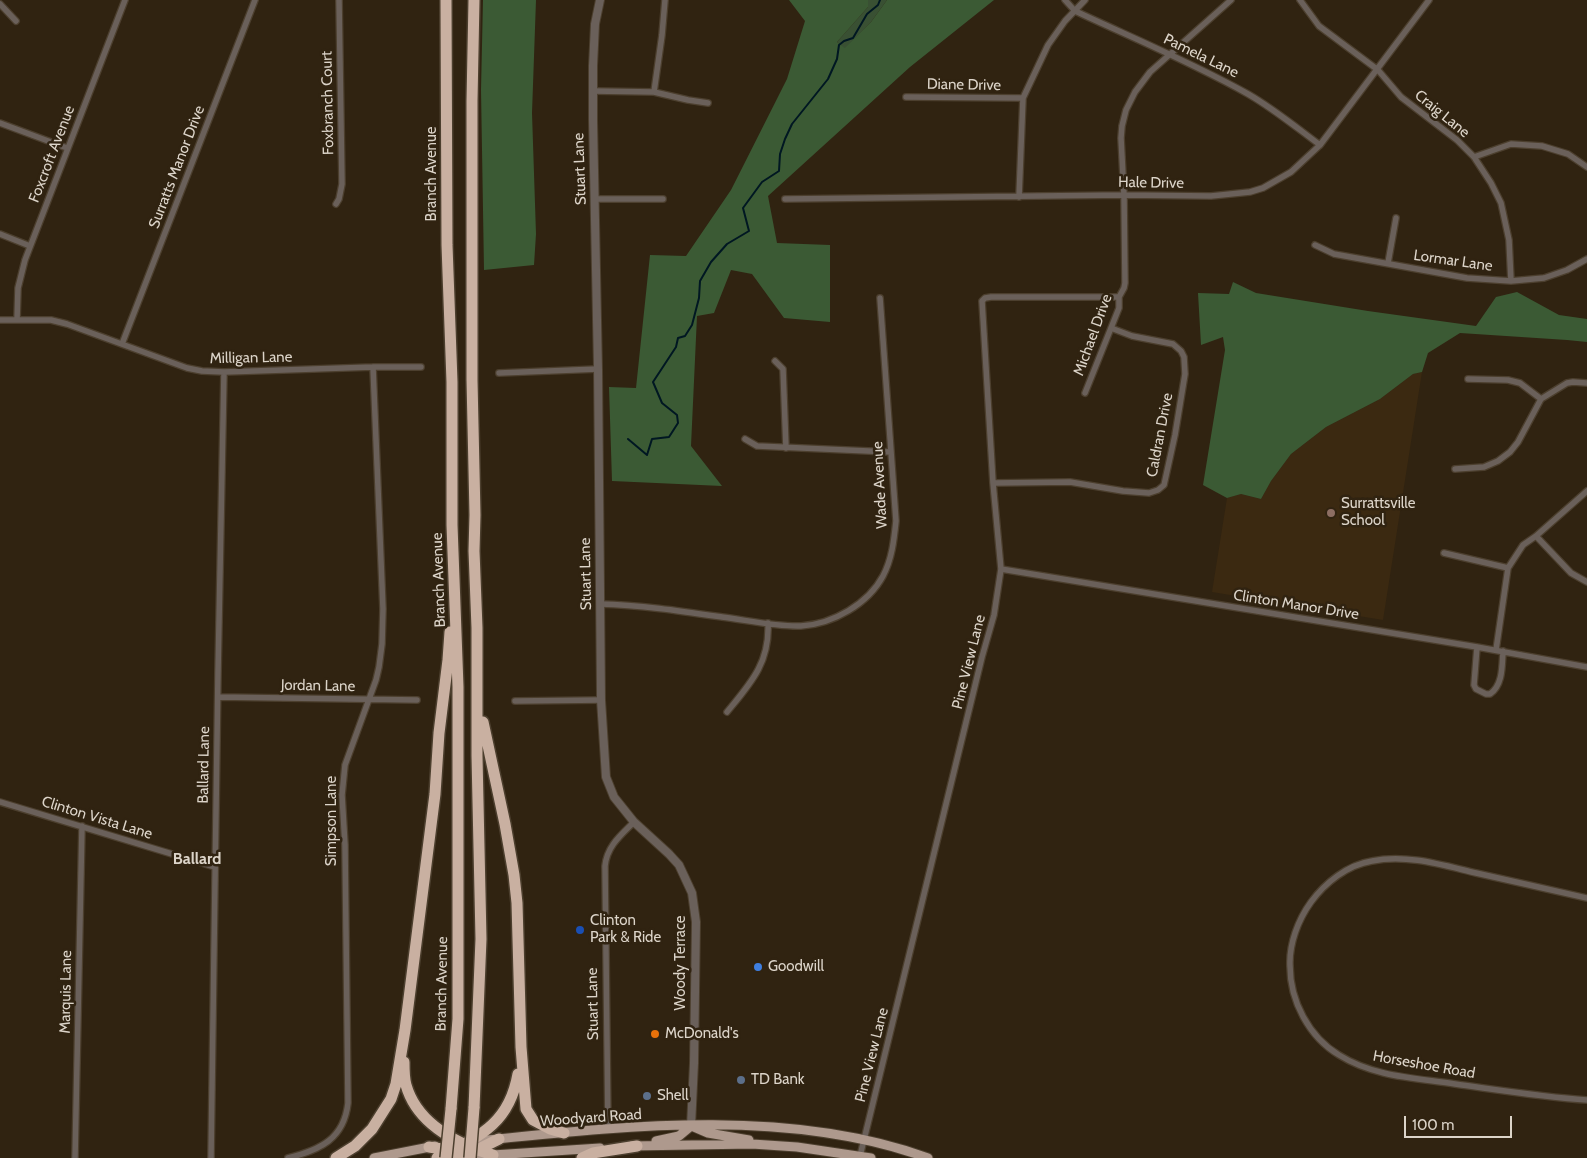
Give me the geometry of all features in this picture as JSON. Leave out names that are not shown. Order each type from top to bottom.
[{"type":"highway","name":"Branch Avenue","points":[[446,0],[447,245],[452,382],[453,556],[458,687],[458,1019],[448,1155]]},
{"type":"highway","points":[[466,1152],[474,1108],[481,939],[472,380],[474,0]]},
{"type":"highway","points":[[336,1158],[355,1146],[372,1129],[385,1111],[396,1084],[406,1030],[435,794],[439,733],[448,660],[453,556]]},
{"type":"highway","points":[[477,658],[483,729],[505,824],[517,902],[521,1047],[526,1109],[529,1115],[538,1123],[564,1133]]},
{"type":"highway","points":[[402,1045],[406,1084],[413,1101],[426,1118],[466,1152],[493,1155]]},
{"type":"highway","points":[[466,1152],[505,1112],[517,1084],[521,1047]]},
{"type":"highway","points":[[437,1158],[466,1152],[499,1139]]},
{"type":"highway","points":[[582,1158],[593,1153],[636,1146]]},
{"type":"highway","points":[[429,1147],[448,1155]]},
{"type":"main road","points":[[636,1146],[679,1136],[691,1126],[708,1133],[780,1146]]},
{"type":"main road","name":"Woodyard Road","points":[[499,1139],[608,1128],[751,1126],[806,1130],[864,1140],[928,1158]]},
{"type":"main road","name":"Woodyard Road","points":[[493,1155],[636,1146],[752,1144],[833,1151],[871,1158]]},
{"type":"main road","points":[[374,1158],[429,1147],[466,1152]]},
{"type":"street","name":"Foxcroft Avenue","points":[[17,320],[18,288],[21,271],[125,0]]},
{"type":"street","name":"Surratts Manor Drive","points":[[122,344],[255,0]]},
{"type":"street","name":"Foxbranch Court","points":[[336,204],[342,184],[339,0]]},
{"type":"street","name":"Stuart Lane","points":[[600,0],[595,24],[593,91],[601,700],[606,777],[614,797],[634,822],[613,843],[606,858],[605,866],[608,1128]]},
{"type":"street","points":[[654,92],[665,0]]},
{"type":"street","name":"Pamela Lane","points":[[1065,0],[1075,11],[1170,55],[1253,97],[1320,145]]},
{"type":"street","points":[[1018,196],[1023,98],[1048,45],[1065,21],[1085,0]]},
{"type":"street","name":"Michael Drive","points":[[1085,393],[1111,328],[1118,308],[1119,297],[1125,283],[1122,126],[1126,110],[1142,82],[1156,66],[1231,0]]},
{"type":"street","name":"Craig Lane","points":[[1300,0],[1319,26],[1378,70],[1401,97],[1419,112],[1437,123],[1474,157],[1501,203],[1509,240],[1511,281]]},
{"type":"street","name":"Hale Drive","points":[[785,200],[1124,195],[1211,196],[1250,192],[1263,188],[1291,172],[1320,145],[1429,0]]},
{"type":"street","points":[[0,4],[16,21]]},
{"type":"street","points":[[593,91],[654,92],[708,103]]},
{"type":"street","name":"Diane Drive","points":[[906,97],[1023,98]]},
{"type":"street","points":[[0,123],[67,148]]},
{"type":"street","points":[[1474,157],[1511,144],[1542,146],[1568,154],[1587,167]]},
{"type":"street","points":[[595,199],[663,199]]},
{"type":"street","points":[[1388,263],[1396,218]]},
{"type":"street","points":[[0,234],[30,246]]},
{"type":"street","name":"Lormar Lane","points":[[1315,245],[1334,254],[1467,278],[1511,281],[1544,278],[1567,270],[1587,259]]},
{"type":"street","name":"Pine View Lane","points":[[860,1156],[982,656],[994,615],[1001,569],[982,303],[984,299],[991,297],[1119,297]]},
{"type":"street","name":"Wade Avenue","points":[[600,604],[634,605],[802,626],[836,618],[864,600],[883,577],[893,550],[896,521],[880,298]]},
{"type":"street","name":"Milligan Lane","points":[[0,320],[51,320],[67,324],[187,368],[202,371],[421,367]]},
{"type":"street","name":"Caldran Drive","points":[[994,483],[1070,482],[1149,494],[1164,485],[1175,434],[1184,374],[1184,357],[1181,351],[1173,344],[1132,336],[1111,328]]},
{"type":"street","points":[[775,360],[783,369],[786,448]]},
{"type":"street","name":"Simpson Lane","points":[[288,1158],[321,1148],[332,1139],[344,1123],[348,1109],[345,845],[342,795],[345,765],[379,667],[382,644],[383,609],[373,367]]},
{"type":"street","points":[[499,373],[598,369]]},
{"type":"street","name":"Ballard Lane","points":[[211,1158],[224,372]]},
{"type":"street","points":[[1468,379],[1508,380],[1520,383],[1541,399]]},
{"type":"street","points":[[1455,468],[1484,467],[1498,461],[1510,452],[1541,399],[1567,383],[1587,383]]},
{"type":"street","points":[[746,439],[757,446],[891,452]]},
{"type":"street","points":[[1496,650],[1508,568],[1523,545],[1536,536],[1587,491]]},
{"type":"street","points":[[1536,536],[1570,573],[1587,582]]},
{"type":"street","points":[[1444,553],[1508,568]]},
{"type":"street","name":"Clinton Manor Drive","points":[[1001,569],[1587,666]]},
{"type":"street","points":[[726,712],[752,682],[763,660],[768,636],[768,623]]},
{"type":"street","points":[[1477,647],[1474,685],[1476,689],[1486,694],[1490,694],[1497,688],[1503,651]]},
{"type":"street","name":"Jordan Lane","points":[[218,697],[417,700]]},
{"type":"street","points":[[515,701],[601,700]]},
{"type":"street","name":"Clinton Vista Lane","points":[[0,802],[215,867]]},
{"type":"street","name":"Woody Terrace","points":[[634,822],[679,865],[688,882],[694,902],[696,956],[691,1126]]},
{"type":"street","name":"Marquis Lane","points":[[75,1158],[82,826]]},
{"type":"street","name":"Horseshoe Road","points":[[1587,898],[1434,863],[1397,859],[1369,861],[1354,866],[1336,877],[1318,893],[1308,906],[1298,924],[1293,940],[1290,964],[1296,1003],[1306,1021],[1322,1042],[1338,1055],[1356,1065],[1385,1074],[1549,1098],[1587,1100]]},
{"type":"shaded area","points":[[1422,372],[1383,620],[1212,592],[1227,498],[1241,494],[1261,499],[1271,481],[1291,454],[1326,427],[1380,399],[1413,374]]},
{"type":"green space","points":[[483,0],[536,0],[532,113],[536,234],[534,265],[484,270],[481,90]]},
{"type":"green space","points":[[789,0],[868,0],[868,7],[837,42],[845,48],[871,22],[887,0],[994,0],[910,67],[768,196],[777,243],[830,245],[830,322],[784,318],[752,274],[731,270],[714,313],[697,316],[691,446],[722,486],[612,481],[609,387],[636,388],[650,255],[686,256],[731,190],[787,79],[805,21]]},
{"type":"green space","points":[[868,0],[887,0],[871,22],[845,49],[837,42],[868,7]]},
{"type":"green space","points":[[1233,282],[1256,293],[1476,326],[1496,297],[1517,292],[1559,315],[1587,319],[1587,342],[1460,333],[1428,353],[1422,372],[1413,374],[1380,399],[1326,427],[1291,454],[1271,481],[1261,499],[1241,494],[1227,498],[1203,485],[1225,350],[1223,337],[1201,345],[1198,293],[1229,294]]},
{"type":"waterway","points":[[628,439],[647,455],[652,439],[669,437],[678,423],[677,415],[662,403],[653,382],[676,347],[678,338],[685,336],[692,325],[699,298],[700,281],[711,262],[727,244],[749,231],[743,208],[762,182],[779,171],[780,154],[792,124],[828,79],[837,59],[839,45],[853,38],[867,14],[878,5],[880,0]]},
{"type":"place","name":"Surrattsville School","points":[[1331,513]]},
{"type":"place","name":"Clinton Park & Ride","points":[[580,930]]},
{"type":"place","name":"Goodwill","points":[[758,967]]},
{"type":"place","name":"McDonald's","points":[[655,1034]]},
{"type":"place","name":"TD Bank","points":[[741,1080]]},
{"type":"place","name":"Shell","points":[[647,1096]]},
{"type":"district","name":"Ballard","points":[[197,859]]}]
